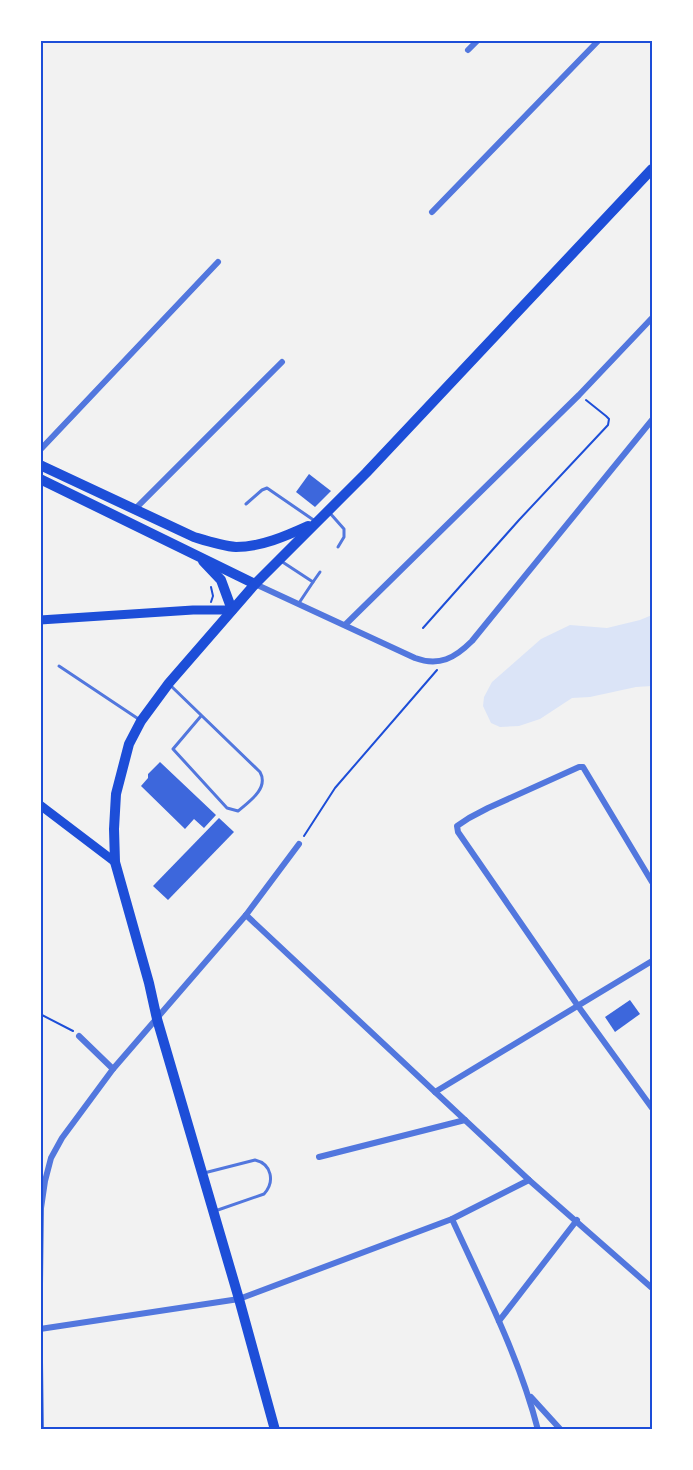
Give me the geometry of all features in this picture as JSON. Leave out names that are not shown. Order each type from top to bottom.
[{"type":"main road","points":[[275,1430],[157,1019],[150,983],[115,862],[116,794],[129,744],[141,721],[169,683],[255,584],[366,472],[652,169]]},
{"type":"main road","points":[[40,465],[194,537],[235,547],[259,544],[284,537],[316,522]]},
{"type":"main road","points":[[40,479],[255,584]]},
{"type":"main road","points":[[194,553],[221,580],[232,610]]},
{"type":"main road","points":[[40,620],[194,610],[232,610]]},
{"type":"main road","points":[[40,805],[115,862]]},
{"type":"street","points":[[468,50],[478,40]]},
{"type":"street","points":[[432,213],[599,40]]},
{"type":"street","points":[[40,450],[218,262]]},
{"type":"street","points":[[346,624],[579,395],[652,318]]},
{"type":"street","points":[[136,508],[282,362]]},
{"type":"street","points":[[255,584],[425,662],[444,661],[460,653],[472,641],[652,420]]},
{"type":"street","points":[[652,882],[583,767],[488,808],[459,824],[457,828],[578,1006],[652,1108]]},
{"type":"street","points":[[40,1284],[41,1208],[51,1158],[62,1138],[113,1069],[246,915],[299,844]]},
{"type":"street","points":[[246,915],[529,1180],[652,1288]]},
{"type":"street","points":[[435,1092],[652,961]]},
{"type":"street","points":[[79,1036],[113,1069]]},
{"type":"street","points":[[319,1157],[465,1120]]},
{"type":"street","points":[[40,1329],[239,1299],[452,1219],[529,1180]]},
{"type":"street","points":[[452,1219],[499,1321],[529,1395],[538,1430]]},
{"type":"street","points":[[499,1321],[577,1220]]},
{"type":"street","points":[[40,1362],[41,1430]]},
{"type":"street","points":[[529,1395],[561,1430]]},
{"type":"lane","points":[[246,504],[267,488],[316,522]]},
{"type":"lane","points":[[327,511],[344,529],[344,537],[338,547]]},
{"type":"lane","points":[[279,560],[313,582]]},
{"type":"lane","points":[[299,603],[320,572]]},
{"type":"lane","points":[[59,666],[141,721]]},
{"type":"lane","points":[[169,683],[264,778],[263,785],[252,800],[238,811],[227,808],[172,749],[201,716]]},
{"type":"lane","points":[[203,1173],[255,1160],[262,1161],[267,1166],[272,1182],[264,1194],[213,1212]]},
{"type":"path","points":[[423,628],[608,425],[609,419],[579,395]]},
{"type":"path","points":[[299,844],[335,788],[444,661]]},
{"type":"path","points":[[40,1014],[66,1026],[79,1036]]},
{"type":"shaded area","points":[[652,615],[652,686],[572,698],[540,719],[519,726],[500,727],[491,723],[483,706],[484,697],[492,682],[541,639],[570,625],[607,628]]},
{"type":"building","points":[[309,474],[331,491],[315,507],[296,492]]},
{"type":"building","points":[[160,762],[216,815],[204,828],[194,819],[185,829],[141,786],[148,778],[148,774]]},
{"type":"building","points":[[219,818],[234,832],[168,900],[153,886]]},
{"type":"building","points":[[630,1000],[640,1014],[615,1032],[605,1017]]}]
